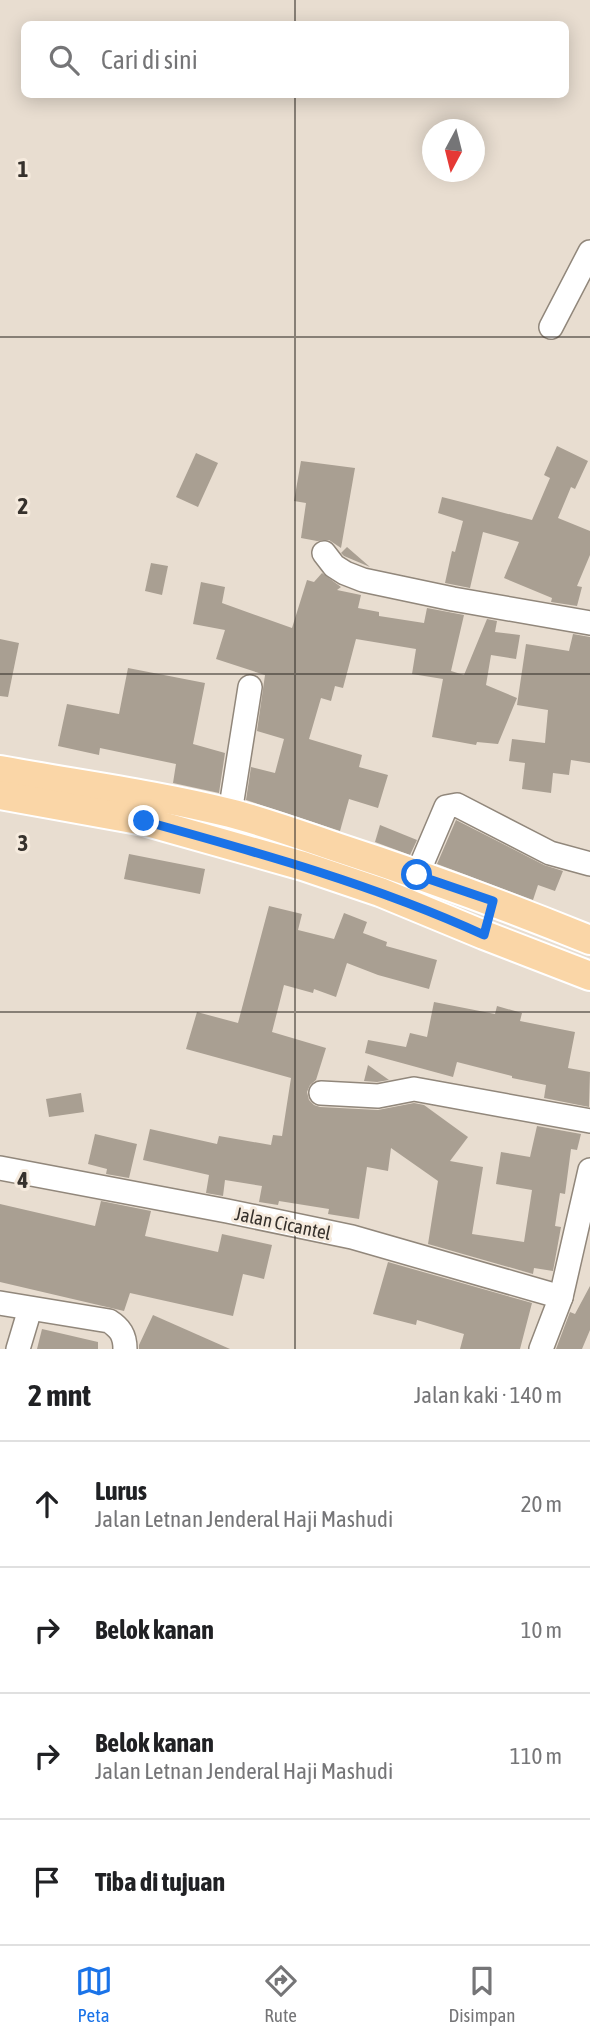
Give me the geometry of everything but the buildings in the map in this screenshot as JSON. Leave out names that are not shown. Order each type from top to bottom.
[{"type":"main road","points":[[0,770],[230,813],[493,901],[590,940]]},
{"type":"main road","points":[[0,795],[144,821],[238,847],[380,892],[590,976]]},
{"type":"main road","points":[[484,935],[493,901]]},
{"type":"street","points":[[551,327],[590,252]]},
{"type":"street","points":[[324,553],[334,566],[363,580],[590,624]]},
{"type":"street","points":[[230,813],[250,687]]},
{"type":"street","points":[[417,875],[446,807],[457,805],[550,853],[590,863]]},
{"type":"street","points":[[321,1093],[378,1096],[414,1089],[590,1121]]},
{"type":"street","name":"Jalan Cicantel","points":[[0,1168],[352,1237],[561,1297]]},
{"type":"street","points":[[541,1349],[561,1297],[590,1170]]},
{"type":"street","points":[[0,1303],[109,1321],[123,1334],[125,1349]]},
{"type":"street","points":[[18,1349],[30,1309]]},
{"type":"route","points":[[144,821],[303,866],[380,892],[484,935],[493,901],[417,875]]}]
